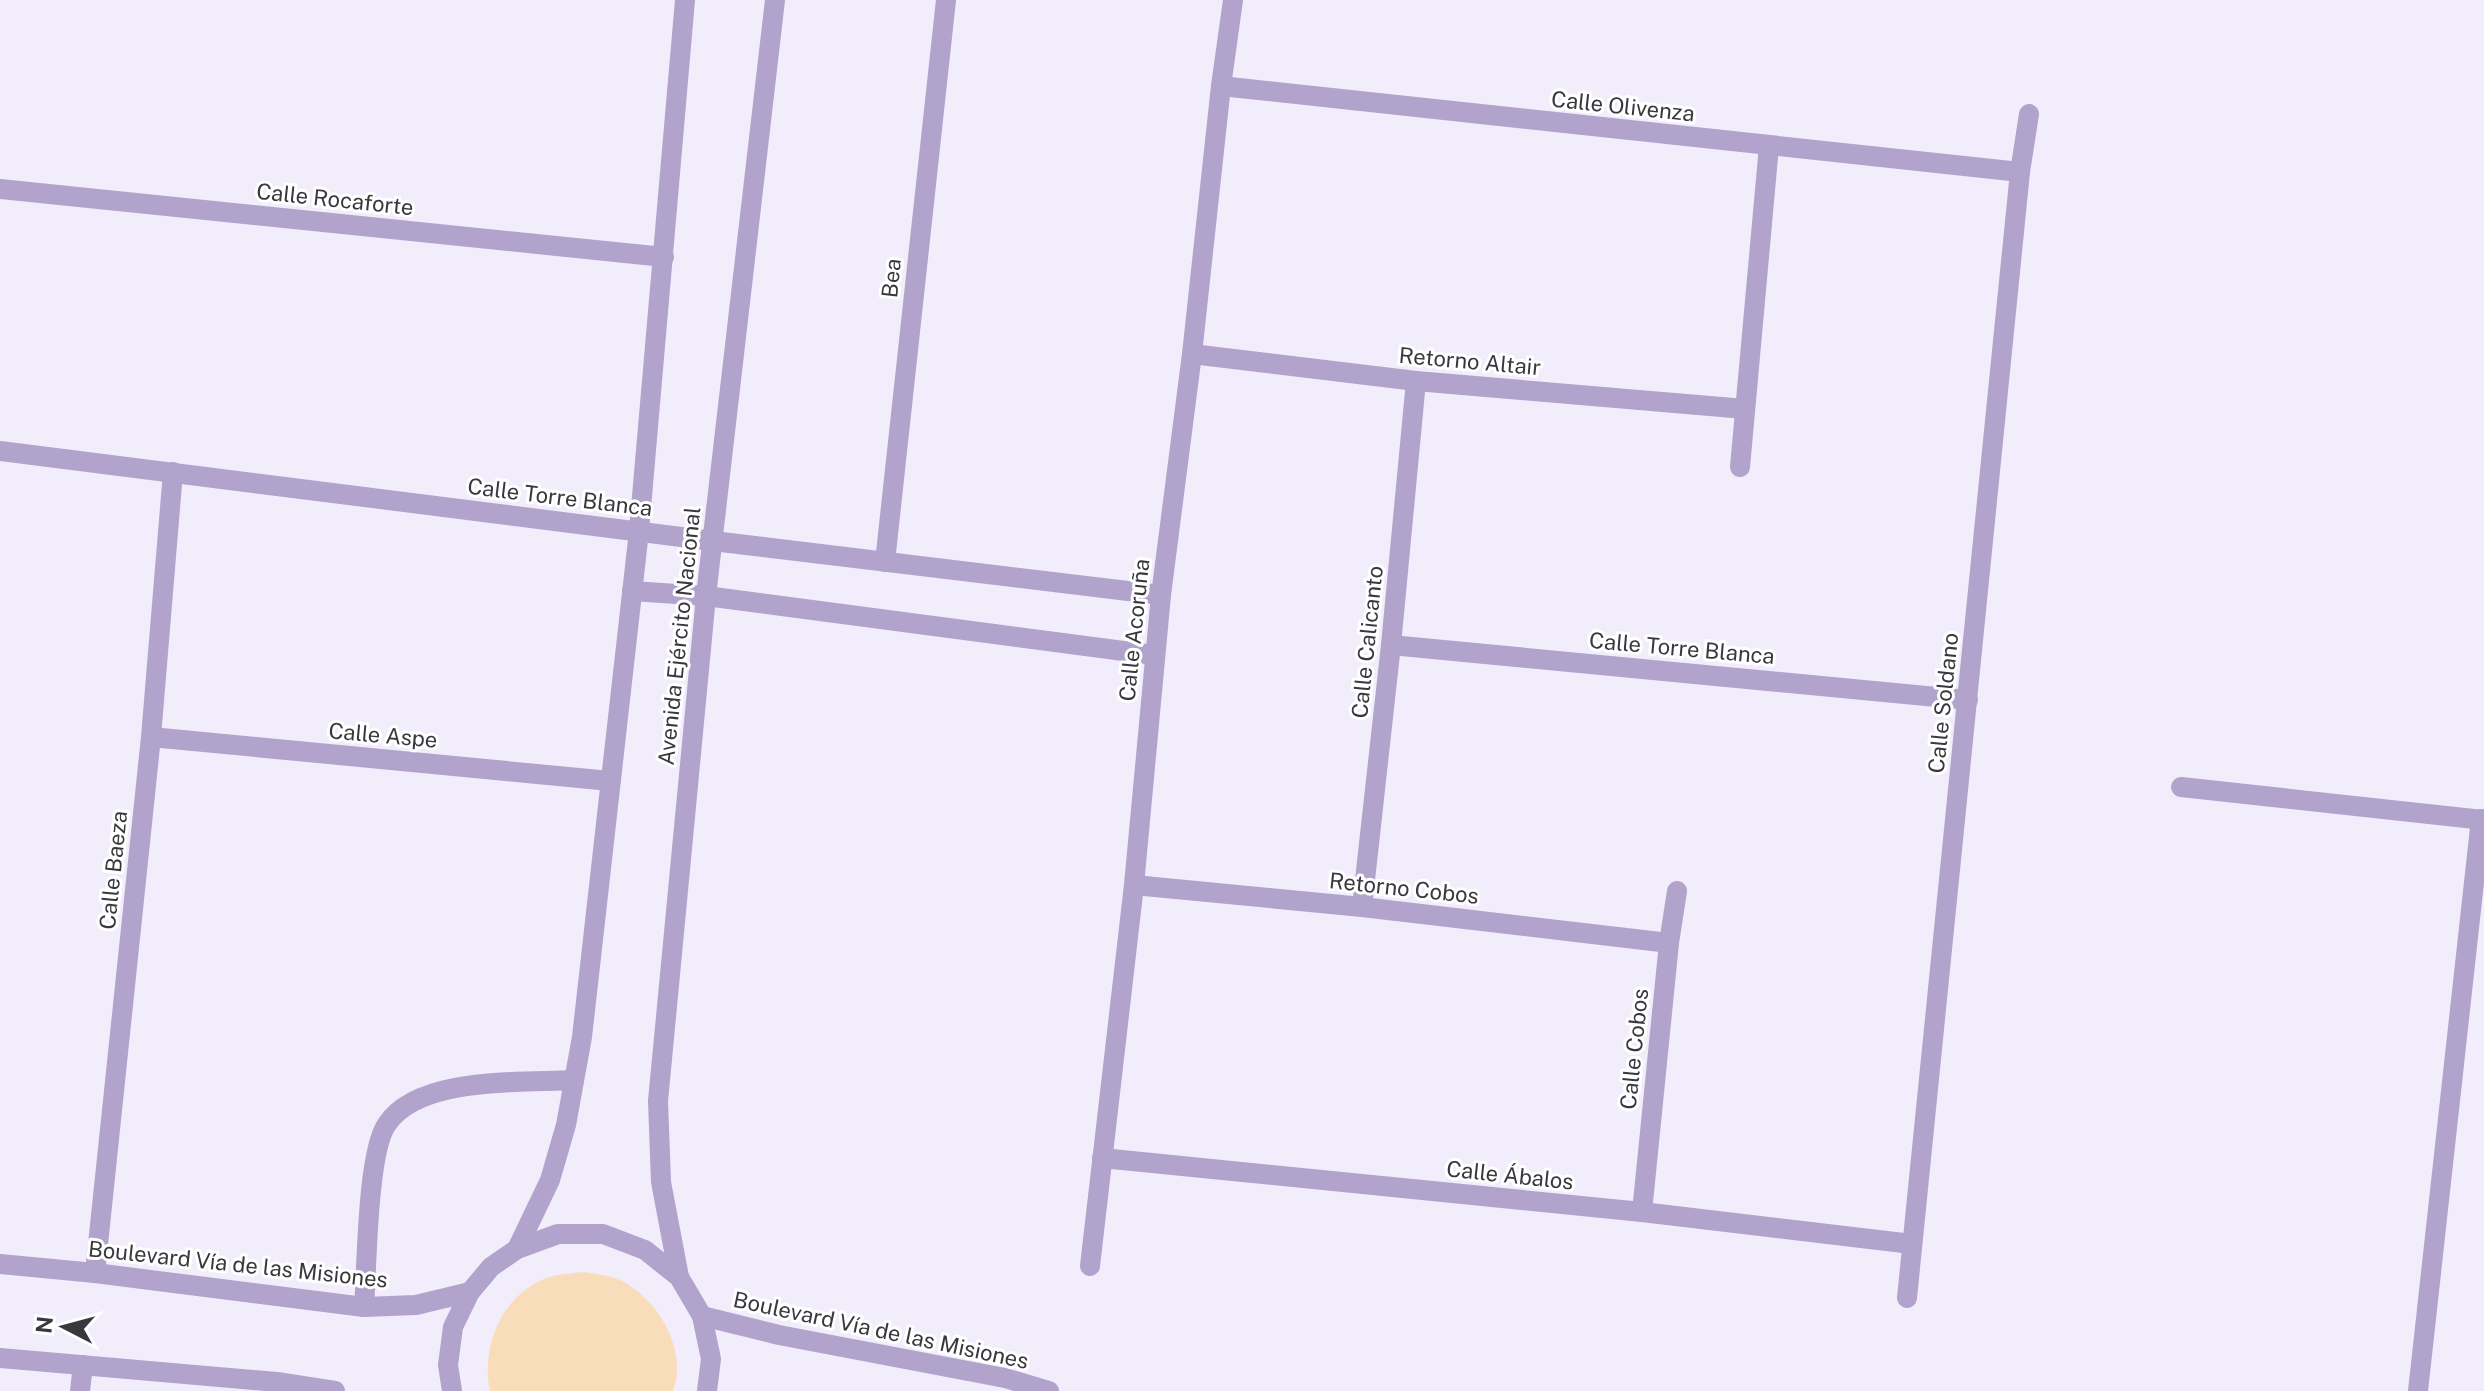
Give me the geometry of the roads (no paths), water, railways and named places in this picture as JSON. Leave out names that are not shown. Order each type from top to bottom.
[{"type":"street","points":[[517,1249],[550,1180],[566,1125],[582,1037],[639,531],[685,0]]},
{"type":"street","name":"Avenida Ejército Nacional","points":[[679,1277],[661,1182],[658,1101],[706,596],[775,0]]},
{"type":"street","name":"Bea","points":[[885,562],[946,0]]},
{"type":"street","name":"Calle Acoruña","points":[[1090,1266],[1134,885],[1154,655],[1233,0]]},
{"type":"street","name":"Calle Olivenza","points":[[1221,86],[2020,172]]},
{"type":"street","name":"Calle Soldano","points":[[1907,1298],[2020,172],[2029,114]]},
{"type":"street","points":[[1740,467],[1769,146]]},
{"type":"street","name":"Calle Rocaforte","points":[[0,189],[664,257]]},
{"type":"street","name":"Retorno Altair","points":[[1192,354],[1416,381],[1745,409]]},
{"type":"street","name":"Calle Calicanto","points":[[1362,907],[1416,381]]},
{"type":"street","name":"Calle Torre Blanca","points":[[0,451],[1161,595]]},
{"type":"street","name":"Calle Baeza","points":[[95,1273],[151,737],[173,472]]},
{"type":"street","points":[[632,591],[706,596],[1154,655]]},
{"type":"street","name":"Calle Torre Blanca","points":[[1391,645],[1968,700]]},
{"type":"street","name":"Calle Aspe","points":[[151,737],[610,781]]},
{"type":"street","points":[[2181,787],[2483,820],[2418,1391]]},
{"type":"street","name":"Retorno Cobos","points":[[1134,885],[1362,907],[1669,943]]},
{"type":"street","name":"Calle Cobos","points":[[1642,1212],[1677,891]]},
{"type":"street","points":[[364,1307],[378,1142],[385,1125],[395,1114],[409,1103],[431,1094],[477,1085],[574,1080]]},
{"type":"street","name":"Calle Ábalos","points":[[1102,1158],[1642,1212],[1912,1244]]},
{"type":"street","points":[[452,1391],[448,1365],[453,1327],[470,1292],[491,1267],[517,1249],[558,1234],[603,1234],[645,1250],[679,1277],[702,1316],[711,1359],[707,1391]]},
{"type":"street","name":"Boulevard Vía de las Misiones","points":[[0,1264],[364,1307],[416,1305],[470,1292]]},
{"type":"street","name":"Boulevard Vía de las Misiones","points":[[702,1316],[779,1335],[1005,1378],[1049,1391]]},
{"type":"street","points":[[0,1358],[277,1382],[335,1391]]},
{"type":"street","points":[[80,1391],[83,1365]]}]
